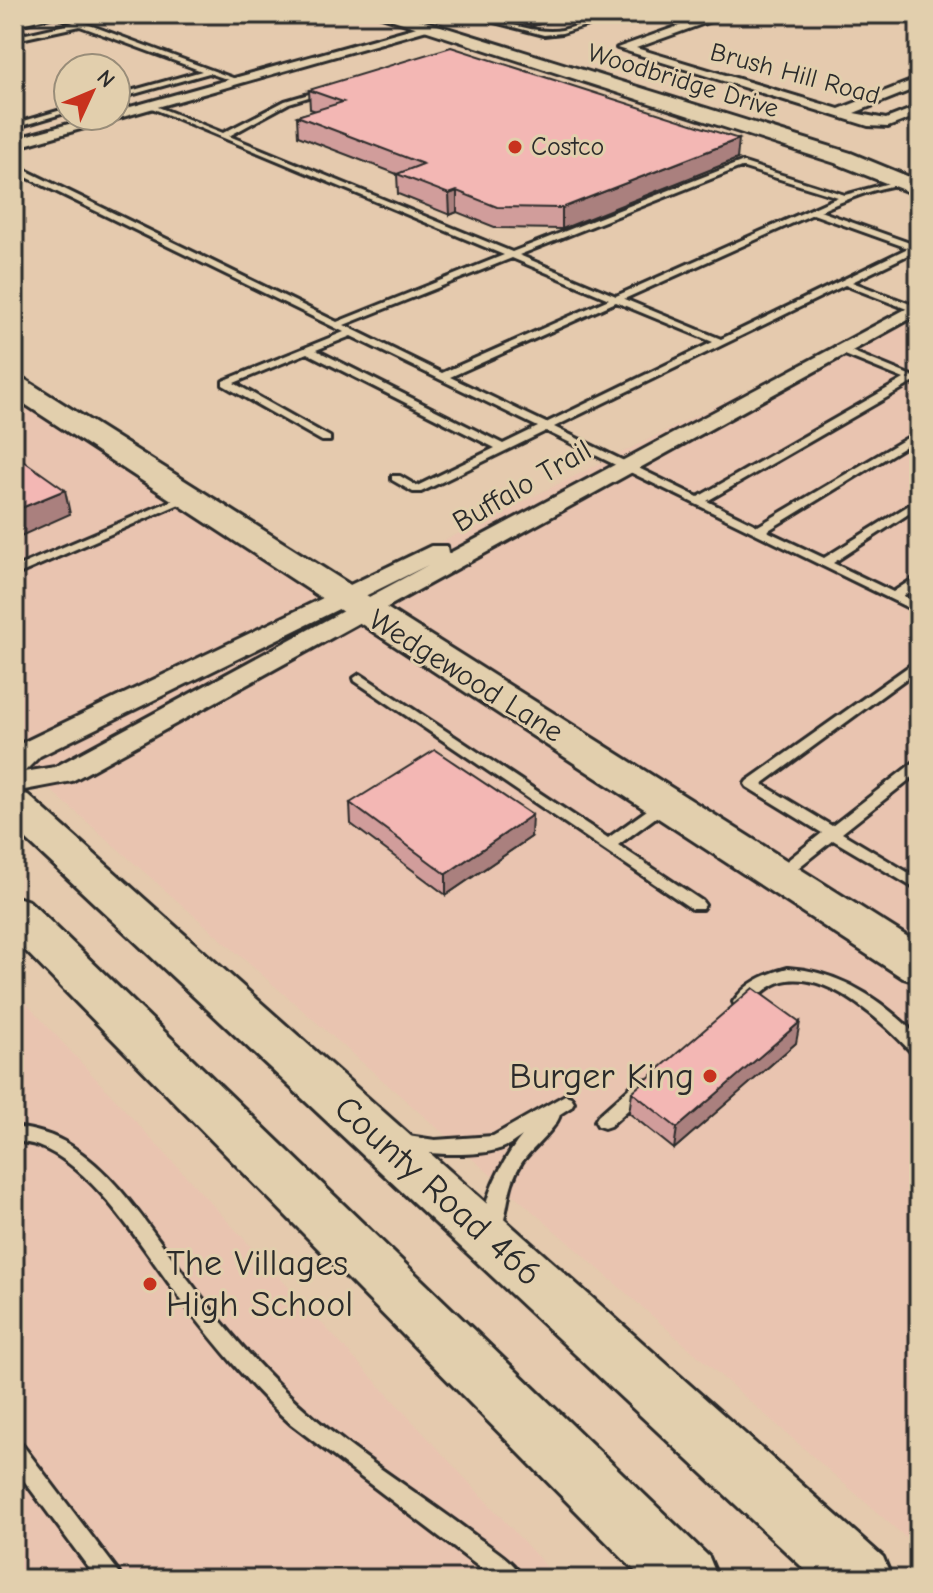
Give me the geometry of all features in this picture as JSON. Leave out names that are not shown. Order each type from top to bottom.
[{"type":"street","name":"Woodbridge Drive","points":[[384,14],[828,153],[914,184]]},
{"type":"street","name":"Brush Hill Road","points":[[724,14],[626,45],[624,49],[881,124],[919,110]]},
{"type":"street","points":[[132,111],[428,28]]},
{"type":"street","points":[[839,114],[919,82]]},
{"type":"street","points":[[14,144],[56,132]]},
{"type":"street","name":"Buffalo Trail","points":[[14,766],[30,750],[353,604],[625,464],[917,308]]},
{"type":"street","name":"Wedgewood Lane","points":[[17,389],[919,966]]},
{"type":"street","name":"Buffalo Trail","points":[[14,783],[62,775],[353,604]]},
{"type":"street","name":"County Road 466","points":[[14,805],[861,1579]]},
{"type":"street","points":[[14,912],[687,1579]]},
{"type":"lane","points":[[14,24],[54,14],[238,81]]},
{"type":"lane","points":[[466,14],[544,33],[560,32],[621,14]]},
{"type":"lane","points":[[478,17],[491,14]]},
{"type":"lane","points":[[14,39],[79,24]]},
{"type":"lane","points":[[14,31],[25,36]]},
{"type":"lane","points":[[132,93],[209,71]]},
{"type":"lane","points":[[223,136],[287,102],[331,89]]},
{"type":"lane","points":[[151,106],[723,343]]},
{"type":"lane","points":[[16,124],[52,114]]},
{"type":"lane","points":[[16,124],[45,135]]},
{"type":"lane","points":[[337,325],[741,164],[845,197]]},
{"type":"lane","points":[[14,168],[919,609]]},
{"type":"lane","points":[[443,376],[845,197],[914,184]]},
{"type":"lane","points":[[396,478],[417,490],[915,248],[814,212]]},
{"type":"lane","points":[[845,282],[917,308]]},
{"type":"lane","points":[[326,439],[226,383],[352,332]]},
{"type":"lane","points":[[838,349],[916,380]]},
{"type":"lane","points":[[308,350],[504,449]]},
{"type":"lane","points":[[700,501],[916,380]]},
{"type":"lane","points":[[760,530],[919,434]]},
{"type":"lane","points":[[14,572],[187,497]]},
{"type":"lane","points":[[825,563],[919,502]]},
{"type":"lane","points":[[894,597],[919,579]]},
{"type":"lane","points":[[919,663],[752,784],[919,885]]},
{"type":"lane","points":[[360,678],[697,905]]},
{"type":"lane","points":[[778,875],[919,765]]},
{"type":"lane","points":[[609,844],[666,803]]},
{"type":"lane","points":[[727,1014],[772,977],[796,974],[823,977],[904,1031],[919,1049]]},
{"type":"lane","points":[[604,1121],[660,1072]]},
{"type":"lane","points":[[382,1139],[435,1147],[496,1143],[565,1102],[509,1161],[497,1199],[492,1240]]},
{"type":"lane","points":[[14,1134],[53,1144],[87,1169],[214,1324],[296,1415],[387,1486],[464,1539],[512,1579]]},
{"type":"lane","points":[[14,1450],[110,1579]]},
{"type":"shaded area","points":[[919,305],[919,946],[351,587]]},
{"type":"shaded area","points":[[14,397],[919,985],[919,1549],[14,758]]},
{"type":"shaded area","name":"The Villages High School","points":[[14,990],[558,1579],[14,1579]]},
{"type":"building","name":"Costco","points":[[451,47],[739,139],[562,208],[497,207],[457,191],[449,194],[397,174],[423,164],[297,116],[343,102],[309,90]]},
{"type":"building","points":[[14,454],[65,490],[14,511]]},
{"type":"building","points":[[435,750],[532,815],[446,874],[350,803]]},
{"type":"building","name":"Burger King","points":[[753,988],[800,1022],[677,1128],[632,1092]]},
{"type":"place","name":"Costco","points":[[515,147]]},
{"type":"place","name":"Burger King","points":[[710,1076]]},
{"type":"place","name":"The Villages High School","points":[[150,1284]]}]
